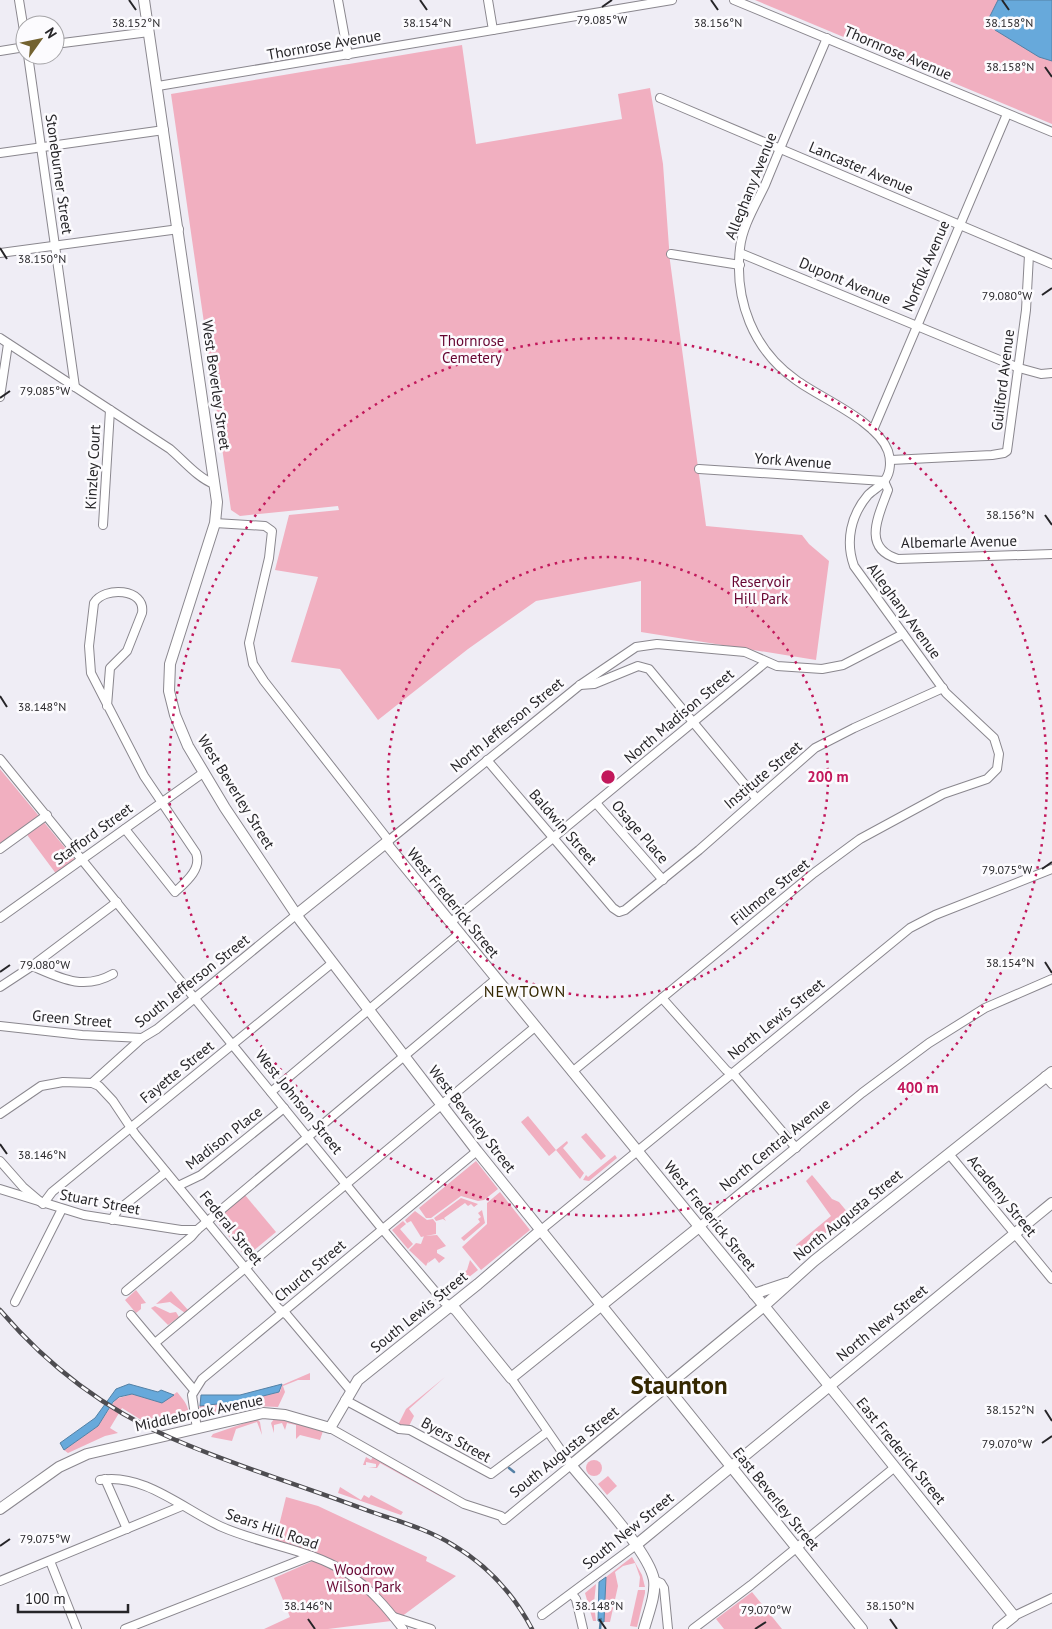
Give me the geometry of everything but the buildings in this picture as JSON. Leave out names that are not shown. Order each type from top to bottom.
[{"type":"main road","name":"West Beverley Street","points":[[144,0],[179,229],[217,502],[215,523],[170,664],[168,680],[175,715],[188,746],[203,773],[331,964],[477,1151],[666,1387]]},
{"type":"main road","name":"North Jefferson Street","points":[[296,914],[387,842]]},
{"type":"main road","name":"West Frederick Street","points":[[387,842],[389,847],[496,979],[764,1306]]},
{"type":"main road","name":"North Augusta Street","points":[[666,1387],[764,1306],[790,1282],[1048,1074]]},
{"type":"main road","name":"North New Street","points":[[731,1467],[1052,1203]]},
{"type":"main road","name":"North Central Avenue","points":[[511,1378],[603,1306],[698,1227]]},
{"type":"main road","name":"South Lewis Street","points":[[330,1428],[358,1380],[541,1230]]},
{"type":"main road","points":[[754,1294],[790,1282]]},
{"type":"main road","name":"West Johnson Street","points":[[450,1306],[456,1310],[511,1378]]},
{"type":"main road","name":"East Frederick Street","points":[[764,1306],[1014,1616]]},
{"type":"main road","name":"South Augusta Street","points":[[571,1465],[666,1387]]},
{"type":"main road","name":"East Beverley Street","points":[[666,1387],[862,1629]]},
{"type":"main road","name":"Middlebrook Avenue","points":[[0,1509],[4,1502],[66,1463],[87,1454],[263,1412],[285,1415],[330,1428]]},
{"type":"main road","points":[[571,1465],[636,1546],[654,1580],[644,1629]]},
{"type":"main road","name":"South New Street","points":[[636,1546],[731,1467]]},
{"type":"main road","points":[[998,1629],[1014,1616]]},
{"type":"street","points":[[19,0],[21,15]]},
{"type":"street","points":[[338,0],[348,55]]},
{"type":"street","points":[[488,0],[493,30]]},
{"type":"street","name":"Thornrose Avenue","points":[[158,86],[672,0]]},
{"type":"street","name":"Thornrose Avenue","points":[[734,0],[1052,132]]},
{"type":"street","points":[[65,43],[149,32]]},
{"type":"street","name":"Alleghany Avenue","points":[[827,38],[748,224],[740,253],[741,289],[745,312],[753,332],[767,354],[784,372],[873,430],[885,445],[891,460],[884,481],[867,496],[855,516],[851,529],[850,550],[858,574],[943,688],[994,738],[999,748],[999,761]]},
{"type":"street","points":[[0,51],[15,49]]},
{"type":"street","name":"Stoneburner Street","points":[[29,65],[75,387]]},
{"type":"street","name":"Lancaster Avenue","points":[[660,98],[1052,264]]},
{"type":"street","name":"Norfolk Avenue","points":[[873,430],[1007,114]]},
{"type":"street","points":[[0,153],[164,130]]},
{"type":"street","points":[[0,253],[179,229]]},
{"type":"street","name":"Dupont Avenue","points":[[740,253],[1019,368],[1041,374],[1052,373]]},
{"type":"street","points":[[670,254],[740,265]]},
{"type":"street","name":"Guilford Avenue","points":[[891,460],[1004,453],[1009,445],[1019,368],[1029,255]]},
{"type":"street","points":[[0,338],[170,449],[195,470],[203,480],[214,484]]},
{"type":"street","points":[[0,397],[8,344]]},
{"type":"street","name":"Kinzley Court","points":[[103,525],[110,410]]},
{"type":"street","name":"York Avenue","points":[[699,469],[884,481]]},
{"type":"street","name":"Albemarle Avenue","points":[[884,481],[888,490],[876,524],[876,536],[880,548],[893,557],[906,560],[1052,554]]},
{"type":"street","name":"West Frederick Street","points":[[215,523],[265,526],[272,531],[269,558],[249,640],[252,660],[264,681],[386,837],[387,842]]},
{"type":"street","points":[[107,706],[110,668],[127,651],[143,609],[137,598],[129,594],[103,593],[97,598],[92,611],[90,673],[136,763],[198,859],[194,872],[175,892],[125,829]]},
{"type":"street","points":[[766,662],[791,668],[838,667],[903,634]]},
{"type":"street","name":"North Jefferson Street","points":[[387,842],[580,685],[631,649],[648,644],[745,652],[766,662]]},
{"type":"street","name":"North Madison Street","points":[[450,922],[766,662]]},
{"type":"street","points":[[580,685],[594,684],[644,666],[649,669],[756,798]]},
{"type":"street","name":"Institute Street","points":[[619,912],[625,910],[663,880],[756,798],[824,743],[943,688]]},
{"type":"street","name":"West Johnson Street","points":[[0,760],[47,815],[344,1183],[444,1302],[450,1306]]},
{"type":"street","name":"Baldwin Street","points":[[487,760],[555,837],[613,908],[619,912]]},
{"type":"street","name":"Fillmore Street","points":[[572,1072],[814,873],[860,839],[943,794],[989,777],[996,771],[999,761]]},
{"type":"street","name":"Stafford Street","points":[[0,918],[203,773]]},
{"type":"street","name":"Osage Place","points":[[596,803],[663,880]]},
{"type":"street","points":[[0,849],[47,815]]},
{"type":"street","name":"North Lewis Street","points":[[541,1230],[910,928],[935,915],[1052,869]]},
{"type":"street","points":[[0,987],[32,966],[117,902]]},
{"type":"street","name":"South Jefferson Street","points":[[92,1083],[142,1038],[155,1031],[296,914]]},
{"type":"street","points":[[271,1092],[460,933]]},
{"type":"street","name":"Fayette Street","points":[[43,1204],[50,1193],[331,964]]},
{"type":"street","points":[[32,966],[76,983],[94,982],[113,974]]},
{"type":"street","points":[[126,1290],[496,979]]},
{"type":"street","name":"North Central Avenue","points":[[698,1227],[885,1075],[965,1019],[989,1006],[1052,979]]},
{"type":"street","points":[[662,998],[726,1070],[732,1074],[796,1148]]},
{"type":"street","name":"Green Street","points":[[2,1024],[82,1036],[142,1038]]},
{"type":"street","points":[[155,1343],[344,1183],[535,1026]]},
{"type":"street","points":[[1048,1074],[1052,1084]]},
{"type":"street","points":[[0,1114],[41,1086],[63,1082],[92,1083]]},
{"type":"street","name":"Federal Street","points":[[92,1083],[109,1096],[166,1172],[283,1312],[348,1396]]},
{"type":"street","name":"Madison Place","points":[[178,1186],[201,1175],[284,1108]]},
{"type":"street","name":"Church Street","points":[[194,1390],[203,1378],[477,1151]]},
{"type":"street","name":"Academy Street","points":[[949,1154],[1052,1279]]},
{"type":"street","points":[[0,1161],[23,1187],[43,1204]]},
{"type":"street","name":"Madison Place","points":[[112,1220],[115,1213],[166,1172]]},
{"type":"street","name":"Stuart Street","points":[[0,1189],[62,1210],[112,1220],[181,1230],[197,1230]]},
{"type":"street","points":[[16,1302],[62,1210]]},
{"type":"street","points":[[131,1315],[194,1390],[192,1405],[197,1429]]},
{"type":"street","name":"West Johnson Street","points":[[511,1378],[546,1432],[571,1465]]},
{"type":"street","name":"Byers Street","points":[[348,1396],[399,1429],[410,1430],[491,1474],[546,1432]]},
{"type":"street","name":"Middlebrook Avenue","points":[[330,1428],[461,1503],[501,1516],[504,1520]]},
{"type":"street","name":"South Augusta Street","points":[[504,1520],[571,1465]]},
{"type":"street","points":[[693,1629],[895,1467]]},
{"type":"street","name":"Sears Hill Road","points":[[127,1530],[103,1480],[142,1486],[240,1534],[335,1566],[354,1577],[379,1598],[403,1629]]},
{"type":"street","points":[[0,1581],[182,1506]]},
{"type":"street","name":"South New Street","points":[[542,1615],[636,1546]]},
{"type":"street","points":[[125,1629],[310,1556]]},
{"type":"street","points":[[50,1561],[77,1629]]},
{"type":"street","points":[[654,1580],[662,1584],[664,1588],[668,1629]]},
{"type":"street","points":[[572,1594],[576,1599],[583,1629]]},
{"type":"street","points":[[1014,1616],[1052,1598]]},
{"type":"street","points":[[394,1617],[431,1629]]},
{"type":"green space","points":[[755,0],[1052,0],[1052,124]]},
{"type":"green space","name":"Thornrose Cemetery","points":[[462,45],[476,144],[622,119],[618,94],[650,88],[663,164],[670,261],[706,526],[802,535],[809,544],[829,561],[816,660],[641,632],[641,581],[536,601],[468,649],[378,720],[340,669],[291,662],[318,577],[275,570],[289,515],[339,510],[338,506],[240,516],[231,510],[171,94]]},
{"type":"green space","points":[[0,769],[76,861],[57,875],[22,828],[0,844]]},
{"type":"green space","points":[[528,1116],[556,1150],[549,1156],[521,1122]]},
{"type":"green space","points":[[586,1133],[606,1156],[601,1160],[581,1137]]},
{"type":"green space","points":[[567,1141],[568,1143],[563,1148],[584,1173],[580,1179],[556,1150]]},
{"type":"green space","points":[[615,1155],[617,1158],[589,1181],[583,1180],[586,1175],[588,1177]]},
{"type":"green space","points":[[476,1161],[498,1189],[484,1200],[478,1201],[461,1196],[431,1218],[426,1218],[419,1208]]},
{"type":"green space","points":[[812,1175],[832,1199],[839,1202],[849,1214],[802,1252],[796,1245],[831,1216],[806,1181]]},
{"type":"green space","points":[[500,1192],[530,1230],[481,1270],[462,1247],[487,1224],[487,1203]]},
{"type":"green space","points":[[245,1195],[276,1232],[246,1257],[215,1220]]},
{"type":"green space","points":[[461,1198],[478,1204],[474,1207],[471,1204],[468,1206],[465,1203],[444,1218],[446,1221],[443,1219],[436,1221],[434,1218]]},
{"type":"green space","points":[[482,1210],[485,1223],[464,1241],[461,1238],[480,1222],[478,1219],[481,1217],[478,1213]]},
{"type":"green space","points":[[415,1211],[427,1220],[433,1219],[436,1223],[436,1234],[421,1237],[411,1221],[407,1223],[405,1220]]},
{"type":"green space","points":[[403,1221],[406,1224],[400,1229],[413,1244],[408,1249],[392,1230]]},
{"type":"green space","points":[[437,1235],[446,1246],[437,1250],[437,1253],[445,1258],[439,1263],[435,1258],[428,1263],[429,1260],[426,1266],[409,1250],[416,1243],[421,1244],[424,1236]]},
{"type":"green space","points":[[470,1260],[478,1270],[455,1288],[462,1281],[459,1277],[467,1270]]},
{"type":"green space","points":[[136,1290],[146,1303],[141,1304],[141,1309],[136,1313],[125,1300]]},
{"type":"green space","points":[[171,1291],[188,1310],[185,1313],[170,1302],[156,1304]]},
{"type":"green space","points":[[155,1306],[170,1313],[176,1312],[179,1317],[168,1325],[151,1308]]},
{"type":"green space","points":[[310,1373],[310,1380],[298,1380],[283,1386],[285,1392],[278,1407],[252,1406],[206,1416],[201,1413],[199,1406],[243,1401],[280,1392],[282,1385]]},
{"type":"green space","points":[[445,1377],[409,1409],[414,1416],[409,1426],[398,1425],[406,1409]]},
{"type":"green space","points":[[177,1392],[185,1402],[188,1410],[188,1418],[185,1422],[176,1421],[151,1426],[122,1408],[110,1428],[118,1433],[105,1436],[68,1453],[64,1450],[98,1426],[116,1399],[132,1394],[162,1403]]},
{"type":"green space","points":[[275,1418],[323,1431],[320,1440],[300,1435],[296,1439],[296,1425],[287,1423],[285,1430],[282,1423],[274,1425],[274,1433],[271,1423]]},
{"type":"green space","points":[[257,1419],[260,1422],[262,1435],[257,1422],[236,1429],[232,1441],[211,1437],[213,1434]]},
{"type":"green space","points":[[366,1457],[371,1460],[373,1457],[448,1499],[380,1463],[377,1468],[368,1467],[376,1467],[376,1464],[366,1462],[366,1465],[363,1465]]},
{"type":"green space","points":[[594,1460],[600,1462],[602,1468],[600,1474],[594,1476],[588,1474],[586,1468],[588,1462]]},
{"type":"green space","points":[[608,1476],[617,1486],[607,1495],[598,1484]]},
{"type":"green space","points":[[340,1487],[361,1500],[364,1495],[369,1498],[371,1495],[403,1512],[401,1515],[338,1493]]},
{"type":"green space","name":"Woodrow Wilson Park","points":[[286,1497],[318,1506],[427,1557],[426,1561],[456,1576],[401,1617],[391,1621],[328,1629],[264,1629],[290,1617],[274,1578],[322,1557],[275,1542]]},
{"type":"green space","points":[[632,1557],[642,1575],[645,1587],[639,1587],[640,1577],[635,1563],[623,1566],[615,1572],[618,1586],[610,1622],[604,1622],[606,1577]]},
{"type":"green space","points":[[596,1584],[594,1603],[596,1621],[593,1621],[585,1593]]},
{"type":"green space","points":[[638,1590],[645,1590],[645,1593],[637,1627],[630,1626]]},
{"type":"green space","points":[[752,1592],[782,1629],[724,1629],[716,1619]]},
{"type":"water","points":[[998,0],[1052,0],[1052,61],[1039,57],[995,30],[989,18]]},
{"type":"water","points":[[129,1384],[158,1392],[161,1390],[174,1395],[162,1403],[132,1394],[119,1397],[113,1402],[98,1426],[64,1450],[60,1443],[95,1418],[116,1389]]},
{"type":"water","points":[[282,1384],[279,1392],[243,1401],[200,1406],[201,1395],[240,1395]]},
{"type":"water","points":[[606,1577],[604,1622],[598,1621],[599,1582]]},
{"type":"waterway","points":[[509,1468],[514,1472]]},
{"type":"waterway","points":[[600,1629],[601,1619]]},
{"type":"railway","points":[[0,1310],[37,1349],[78,1384],[123,1414],[146,1426],[220,1458],[423,1530],[443,1539],[488,1571],[517,1604],[532,1629]]},
{"type":"district","name":"NEWTOWN","points":[[525,991]]},
{"type":"district","name":"Staunton","points":[[679,1385]]},
{"type":"park label","name":"Reservoir Hill Park","points":[[761,590]]}]
